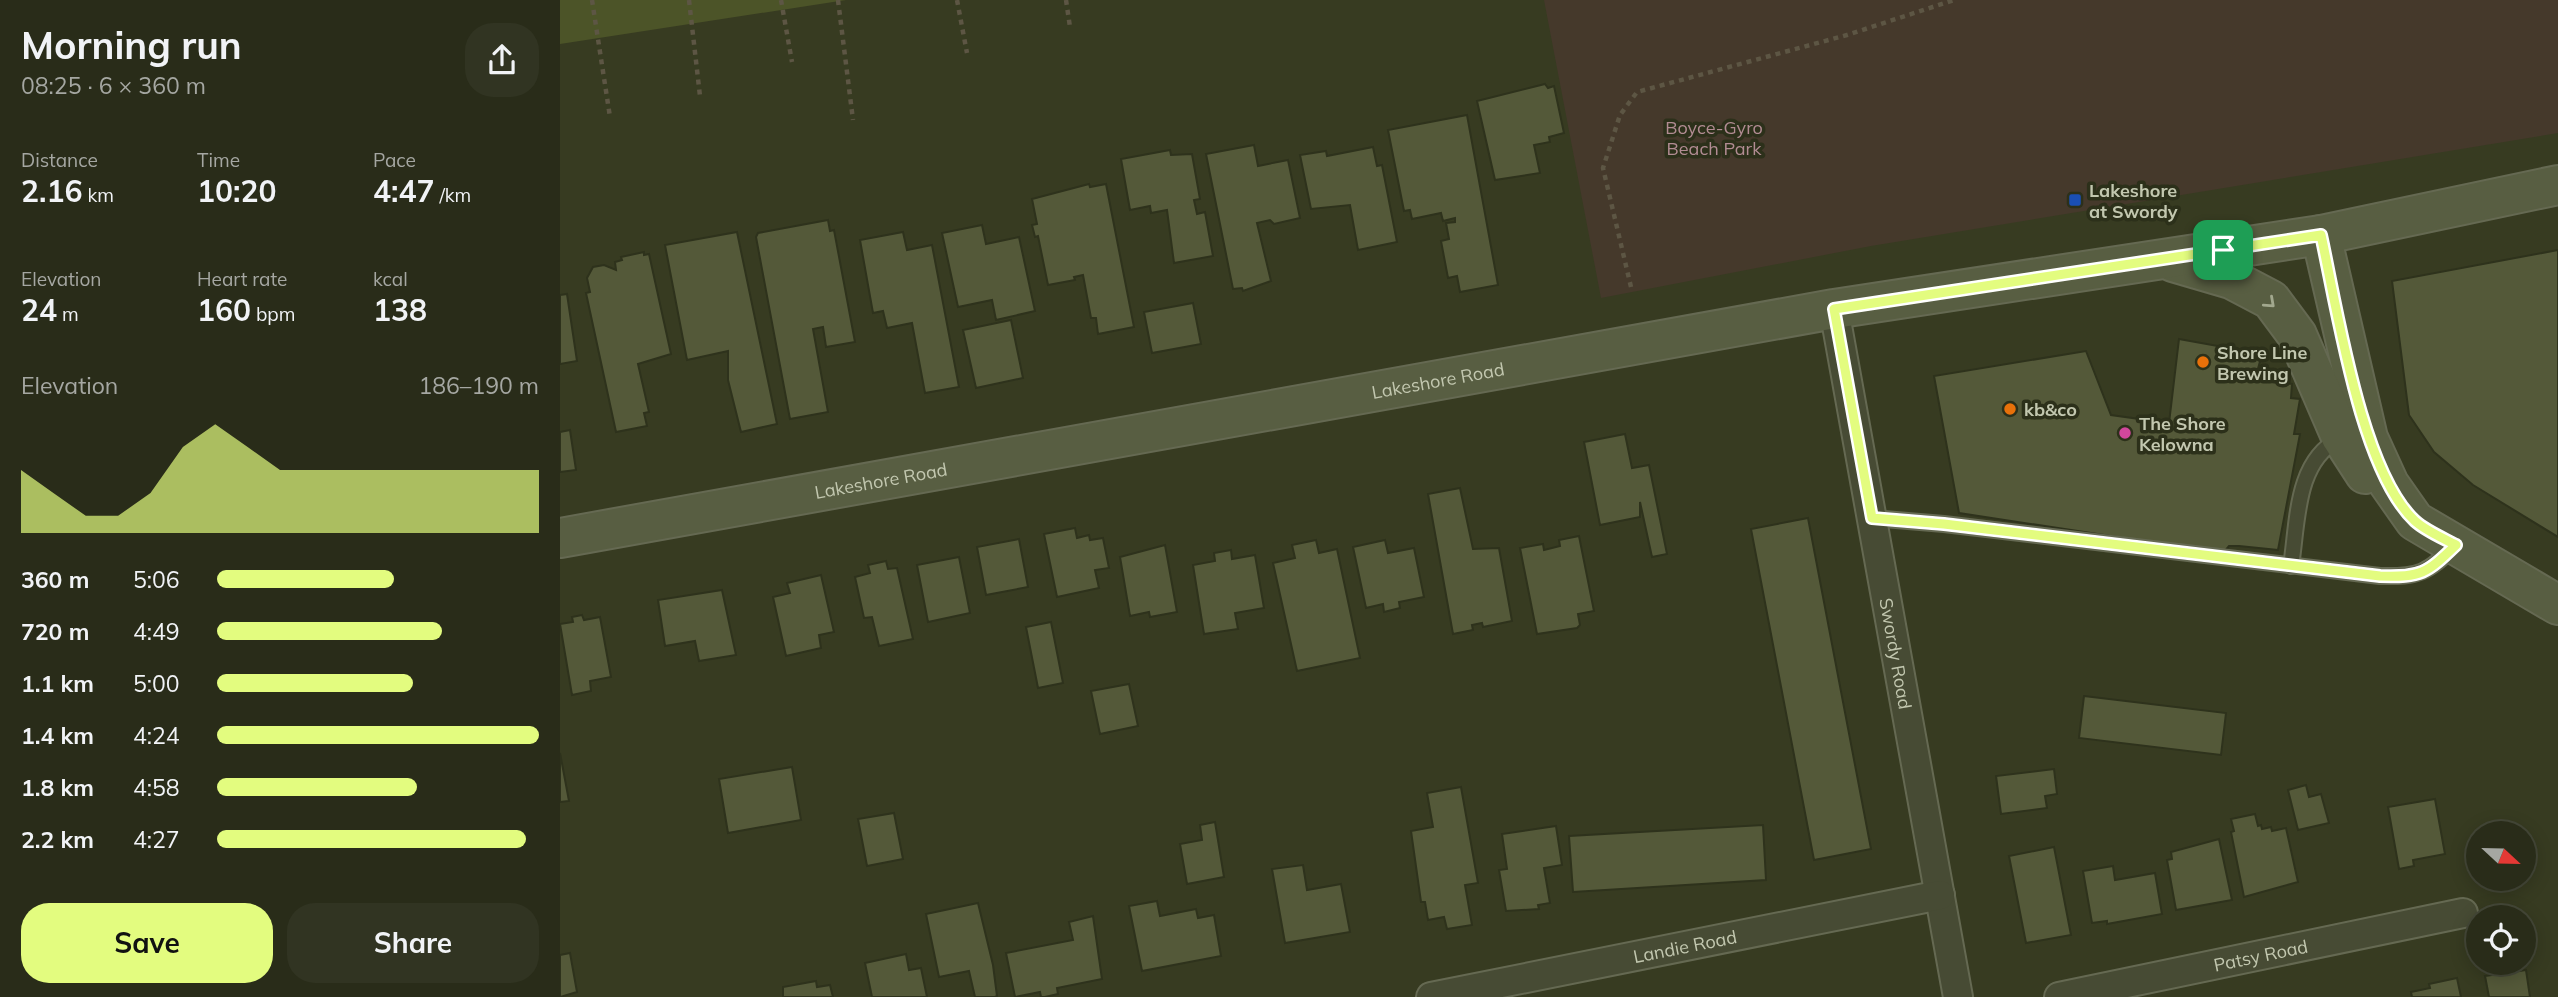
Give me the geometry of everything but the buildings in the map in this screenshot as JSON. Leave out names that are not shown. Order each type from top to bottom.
[{"type":"main road","name":"Lakeshore Road","points":[[560,538],[1834,309],[2321,235],[2558,185]]},
{"type":"main road","points":[[2321,235],[2368,438],[2389,484],[2415,521]]},
{"type":"main road","points":[[2164,259],[2231,279],[2271,300],[2297,335],[2341,437],[2370,481],[2415,521],[2558,606]]},
{"type":"street","name":"Swordy Road","points":[[1834,309],[1958,997]]},
{"type":"street","name":"Landie Road","points":[[1431,997],[1940,895]]},
{"type":"street","name":"Patsy Road","points":[[2059,997],[2463,913]]},
{"type":"lane","points":[[2291,566],[2306,474],[2328,444],[2341,437]]},
{"type":"lane","points":[[1872,518],[2291,566],[2411,576],[2431,569],[2456,545]]},
{"type":"path","points":[[592,0],[610,117]]},
{"type":"path","points":[[689,0],[700,96]]},
{"type":"path","points":[[781,0],[792,62]]},
{"type":"path","points":[[838,0],[853,120]]},
{"type":"path","points":[[957,0],[967,52]]},
{"type":"path","points":[[1066,0],[1070,27]]},
{"type":"path","points":[[1631,287],[1603,168],[1620,115],[1637,92],[1847,35],[1954,0]]},
{"type":"green space","name":"Boyce-Gyro Beach Park","points":[[1544,0],[2558,0],[2558,133],[1871,246],[1601,298]]},
{"type":"shaded area","points":[[560,0],[846,0],[560,44]]},
{"type":"place","name":"Lakeshore at Swordy","points":[[2075,200]]},
{"type":"place","name":"Shore Line Brewing","points":[[2203,362]]},
{"type":"place","name":"kb&co","points":[[2010,409]]},
{"type":"place","name":"The Shore Kelowna","points":[[2125,433]]},
{"type":"route","points":[[2321,235],[2368,438],[2389,484],[2415,521],[2456,545],[2431,569],[2411,576],[2380,576],[1944,524],[1872,518],[1834,309],[2223,250],[2321,235]]}]
